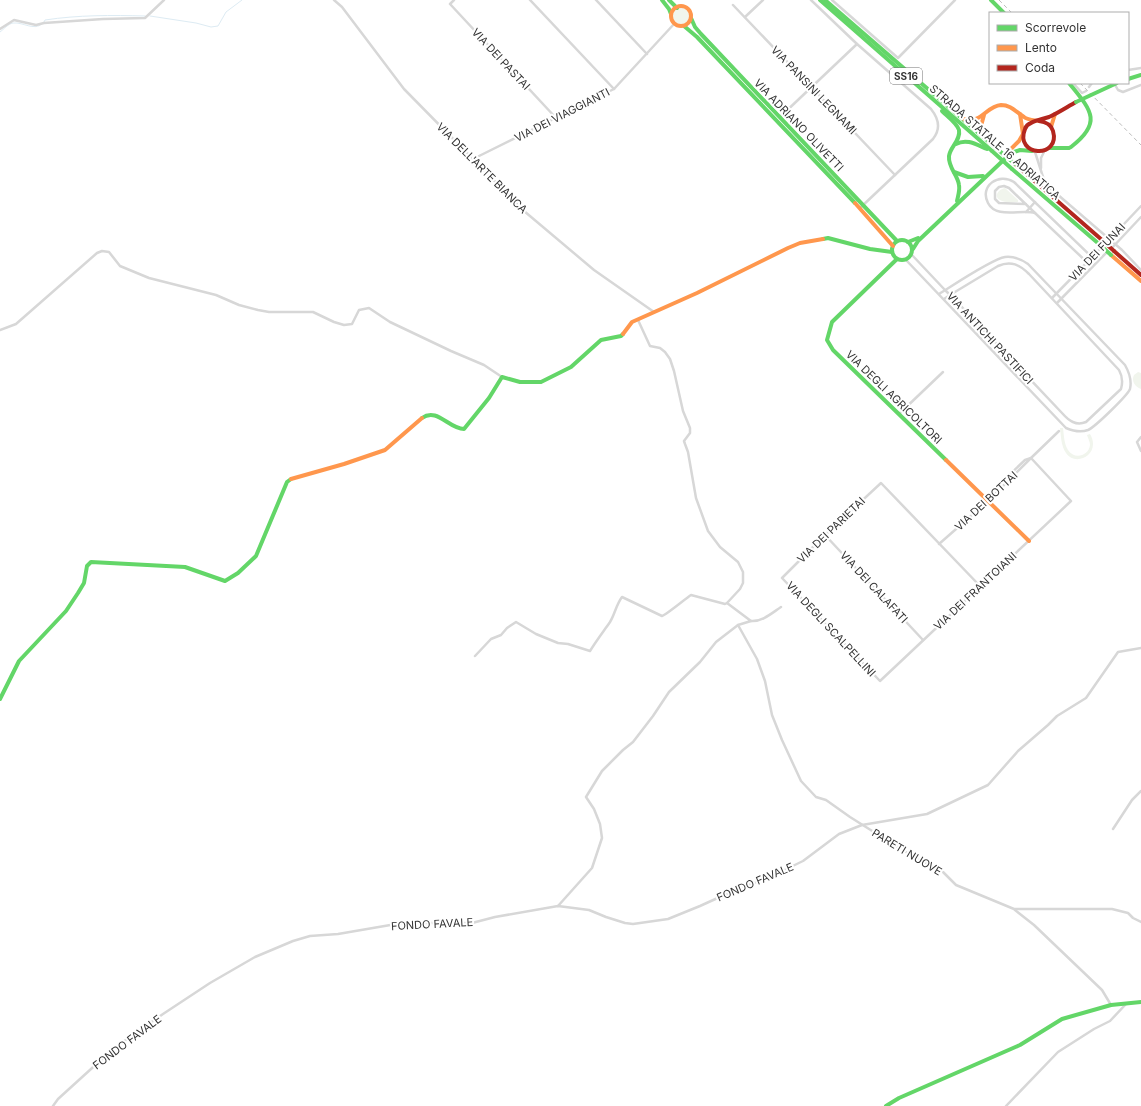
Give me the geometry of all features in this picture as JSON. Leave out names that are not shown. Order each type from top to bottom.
[{"type":"main road","points":[[662,0],[669,9],[674,24]]},
{"type":"main road","name":"VIA ADRIANO OLIVETTI","points":[[669,0],[676,8],[686,8],[690,12],[695,27],[700,34],[862,207],[893,246]]},
{"type":"main road","name":"STRADA STATALE 16 ADRIATICA","points":[[820,0],[1012,169],[1141,275]]},
{"type":"main road","name":"STRADA STATALE 16 ADRIATICA","points":[[825,0],[1015,164],[1100,242]]},
{"type":"main road","points":[[991,0],[1003,12]]},
{"type":"main road","points":[[671,14],[676,8]]},
{"type":"main road","points":[[684,26],[689,23],[691,18]]},
{"type":"main road","name":"VIA ADRIANO OLIVETTI","points":[[674,24],[684,26],[697,37],[897,242]]},
{"type":"main road","points":[[1129,79],[1140,76]]},
{"type":"main road","points":[[1050,148],[1069,148],[1090,128],[1092,119],[1090,110],[1070,84]]},
{"type":"main road","points":[[908,242],[917,240],[1009,153],[1019,141],[1029,124],[1055,114],[1076,102],[1115,84]]},
{"type":"main road","points":[[932,99],[958,128],[959,135],[950,150],[948,162],[959,181],[960,193],[957,201]]},
{"type":"main road","points":[[956,114],[969,121],[980,118],[995,106],[1010,106],[1026,118],[1047,123],[1052,127],[1055,138],[1062,148]]},
{"type":"main road","points":[[983,137],[981,126],[986,112]]},
{"type":"main road","points":[[1020,114],[1025,145],[1034,152]]},
{"type":"main road","points":[[1052,127],[1055,114]]},
{"type":"main road","points":[[0,698],[19,661],[66,611],[85,581],[88,564],[91,562],[185,567],[225,581],[238,573],[256,556],[289,480],[364,458],[385,450],[426,415],[435,415],[458,429],[464,429],[489,398],[502,377],[530,383],[547,380],[565,371],[601,340],[621,336],[632,322],[654,313],[800,243],[828,238],[892,252],[897,259],[901,261],[906,260],[912,255],[917,240],[1009,153],[1020,150],[1044,152],[1050,148],[1055,138]]},
{"type":"main road","points":[[953,146],[960,142],[967,141],[992,151]]},
{"type":"main road","points":[[953,171],[963,177],[971,179],[983,176]]},
{"type":"main road","points":[[892,252],[893,246],[902,240],[908,242],[912,246],[913,250]]},
{"type":"main road","name":"STRADA STATALE 16 ADRIATICA","points":[[1113,253],[1141,281]]},
{"type":"main road","name":"VIA DEGLI AGRICOLTORI","points":[[897,259],[832,322],[827,340],[833,350],[1029,540]]},
{"type":"main road","points":[[886,1106],[899,1098],[1020,1045],[1054,1023],[1111,1005],[1141,1002]]},
{"type":"street","points":[[0,29],[14,20],[36,25],[44,23],[103,19],[145,18],[164,0]]},
{"type":"street","name":"VIA DELL'ARTE BIANCA","points":[[334,0],[342,7],[404,89],[536,222],[594,270],[654,313]]},
{"type":"street","name":"VIA DEI PASTAI","points":[[454,0],[450,4],[556,118]]},
{"type":"street","points":[[530,0],[614,89]]},
{"type":"street","points":[[596,0],[647,54]]},
{"type":"street","points":[[745,17],[763,0]]},
{"type":"street","points":[[811,0],[857,44],[931,109],[938,120],[937,132],[933,139],[862,207]]},
{"type":"street","points":[[832,0],[898,58],[955,0]]},
{"type":"street","name":"VIA PANSINI LEGNAMI","points":[[733,5],[895,175]]},
{"type":"street","name":"VIA DEI VIAGGIANTI","points":[[473,160],[614,89],[674,24]]},
{"type":"street","points":[[780,118],[857,44]]},
{"type":"street","points":[[1129,70],[1141,68]]},
{"type":"street","points":[[1075,84],[1082,93],[1086,91]]},
{"type":"street","points":[[1114,84],[1118,90],[1123,92],[1141,85]]},
{"type":"street","points":[[1034,152],[1043,177],[1050,188],[1110,239],[1141,270]]},
{"type":"street","points":[[1041,170],[1041,158],[1044,152]]},
{"type":"street","points":[[1037,215],[1026,212],[1002,212],[992,208],[987,200],[987,191],[989,186],[1001,178],[1010,180],[1098,262]]},
{"type":"street","points":[[1026,204],[999,203],[994,196],[995,191],[998,187],[1007,186],[1026,204],[1037,215],[1087,262],[1092,268]]},
{"type":"street","points":[[1026,212],[1035,202]]},
{"type":"street","name":"VIA DEI FUNAI","points":[[1052,298],[1141,206]]},
{"type":"street","name":"VIA DEI FUNAI","points":[[1057,303],[1141,217]]},
{"type":"street","points":[[0,330],[16,324],[97,253],[102,251],[108,252],[120,266],[148,278],[216,295],[239,305],[258,310],[269,312],[314,312],[334,322],[344,325],[352,324],[359,310],[369,308],[390,322],[484,365],[502,377]]},
{"type":"street","name":"VIA ANTICHI PASTIFICI","points":[[912,255],[1069,421],[1080,424],[1086,422],[1120,391],[1123,382],[1122,376],[1120,370],[1057,303]]},
{"type":"street","points":[[939,294],[995,260],[1006,257],[1014,257],[1022,260],[1061,299]]},
{"type":"street","name":"VIA ANTICHI PASTIFICI","points":[[906,260],[1061,424],[1066,428],[1076,431],[1085,431],[1092,428],[1128,393],[1131,384],[1130,377],[1125,365],[1061,299]]},
{"type":"street","points":[[944,299],[1003,264],[1010,263],[1017,264],[1024,269],[1057,303]]},
{"type":"street","points":[[1034,280],[1039,276]]},
{"type":"street","points":[[637,320],[648,345],[661,349],[665,352],[669,357],[674,371],[683,411],[690,428],[690,433],[684,442],[688,452],[696,498],[708,532],[720,547],[738,562],[743,572],[743,583],[740,589],[727,603]]},
{"type":"street","points":[[899,414],[943,372]]},
{"type":"street","name":"VIA DEI BOTTAI","points":[[939,544],[1025,460],[1031,458],[1058,431]]},
{"type":"street","points":[[1141,437],[1136,442],[1141,451]]},
{"type":"street","name":"VIA DEI FRANTOIANI","points":[[880,681],[1071,501],[1031,458]]},
{"type":"street","name":"VIA DEI PARIETAI","points":[[782,578],[825,535],[881,483],[939,544]]},
{"type":"street","name":"VIA DEI CALAFATI","points":[[825,535],[923,640]]},
{"type":"street","points":[[939,544],[980,586]]},
{"type":"street","name":"VIA DEGLI SCALPELLINI","points":[[782,578],[880,681]]},
{"type":"street","points":[[475,656],[491,639],[501,635],[507,628],[516,622],[536,634],[558,643],[568,644],[590,651],[610,621],[622,597],[662,616],[691,595],[725,604],[727,603],[751,621]]},
{"type":"street","points":[[558,906],[592,868],[598,851],[602,838],[600,824],[594,809],[586,797],[602,771],[633,742],[669,692],[696,667],[716,642],[738,624],[762,620],[781,607]]},
{"type":"street","points":[[738,624],[757,659],[765,681],[772,715],[801,781],[816,797],[826,800],[862,825]]},
{"type":"street","name":"PARETI NUOVE","points":[[862,825],[927,814],[988,785],[1018,751],[1048,726],[1057,716],[1086,698],[1118,652],[1141,648]]},
{"type":"street","points":[[1113,829],[1132,800],[1141,791]]},
{"type":"street","name":"PARETI NUOVE","points":[[862,825],[904,851],[943,872],[956,885],[1014,909],[1112,909],[1128,913],[1132,918],[1141,922]]},
{"type":"street","name":"FONDO FAVALE","points":[[53,1106],[58,1099],[113,1049],[147,1025],[238,966],[255,957],[310,936],[338,934],[402,923],[472,923],[495,917],[558,906],[589,910],[606,918],[633,924],[668,919],[727,893],[770,877],[803,861],[839,834],[862,825]]},
{"type":"street","points":[[1014,909],[1034,925],[1102,990],[1111,1005]]},
{"type":"street","points":[[1006,1106],[1058,1052],[1094,1029],[1110,1021],[1128,1003]]},
{"type":"shaded area","points":[[678,8],[684,8],[689,13],[687,22],[684,24],[678,24],[673,19],[673,13]]},
{"type":"shaded area","points":[[1005,188],[1018,200],[1018,202],[1004,202],[997,197],[998,193]]},
{"type":"shaded area","points":[[1138,372],[1141,373],[1141,389],[1133,382],[1134,375]]},
{"type":"shaded area","points":[[1060,428],[1063,428],[1068,450],[1077,456],[1084,454],[1089,449],[1090,444],[1087,435],[1090,434],[1093,444],[1090,453],[1087,456],[1078,459],[1069,457],[1063,447]]},
{"type":"waterway","points":[[150,16],[196,23],[211,27],[218,26],[226,12],[242,0]]},
{"type":"waterway","points":[[44,22],[45,20],[57,18],[82,16],[145,16]]},
{"type":"waterway","points":[[0,32],[8,25],[13,23],[35,27],[42,24]]},
{"type":"railway","points":[[999,0],[1011,12]]},
{"type":"railway","points":[[1081,84],[1141,145]]},
{"type":"traffic: fast","points":[[662,0],[671,14]]},
{"type":"traffic: fast","points":[[669,0],[677,8]]},
{"type":"traffic: fast","points":[[820,0],[992,151]]},
{"type":"traffic: fast","points":[[825,0],[996,148]]},
{"type":"traffic: fast","points":[[991,0],[1003,12]]},
{"type":"traffic: fast","points":[[691,18],[695,27],[701,34],[897,241]]},
{"type":"traffic: fast","points":[[684,26],[697,37],[855,203]]},
{"type":"traffic: fast","points":[[1129,79],[1141,75]]},
{"type":"traffic: fast","points":[[1050,148],[1069,148],[1088,130],[1090,123],[1088,108],[1070,84]]},
{"type":"traffic: fast","points":[[1076,102],[1115,84]]},
{"type":"traffic: fast","points":[[942,111],[954,122],[959,130],[957,140],[949,156],[951,168],[959,185],[957,201]]},
{"type":"traffic: fast","points":[[956,144],[960,142],[968,142],[987,149]]},
{"type":"traffic: fast","points":[[996,148],[1015,164]]},
{"type":"traffic: fast","points":[[913,249],[918,241],[1011,153],[1020,150],[1032,151]]},
{"type":"traffic: fast","points":[[992,151],[1012,169]]},
{"type":"traffic: fast","points":[[1012,169],[1099,244]]},
{"type":"traffic: fast","points":[[954,172],[968,177],[983,176]]},
{"type":"traffic: fast","points":[[823,239],[828,238],[870,249],[892,252]]},
{"type":"traffic: fast","points":[[908,242],[918,238]]},
{"type":"traffic: fast","points":[[898,240],[906,240],[912,246],[912,250],[912,254],[906,260],[898,260],[892,254],[892,246],[898,240]]},
{"type":"traffic: fast","points":[[1099,244],[1111,255]]},
{"type":"traffic: fast","points":[[897,259],[832,322],[827,340],[833,350],[946,460]]},
{"type":"traffic: fast","points":[[422,418],[427,415],[433,415],[453,426],[464,429],[489,398],[502,377],[520,382],[541,382],[571,367],[601,340],[621,336],[623,334]]},
{"type":"traffic: fast","points":[[0,699],[19,661],[66,611],[78,593],[84,583],[87,566],[91,562],[185,567],[225,581],[238,573],[256,556],[287,482],[291,479]]},
{"type":"traffic: fast","points":[[886,1106],[899,1098],[1020,1045],[1062,1019],[1111,1005],[1141,1002]]},
{"type":"traffic: slow","points":[[681,6],[688,9],[691,16],[688,23],[681,26],[674,23],[671,16],[674,9],[681,6]]},
{"type":"traffic: slow","points":[[964,119],[975,119],[991,108],[1005,105],[1011,107],[1027,119],[1039,121]]},
{"type":"traffic: slow","points":[[1020,114],[1023,134]]},
{"type":"traffic: slow","points":[[1051,127],[1055,114]]},
{"type":"traffic: slow","points":[[983,136],[981,126],[984,115]]},
{"type":"traffic: slow","points":[[1007,153],[1019,141],[1023,134]]},
{"type":"traffic: slow","points":[[855,203],[893,246]]},
{"type":"traffic: slow","points":[[623,334],[632,322],[697,293],[788,248],[800,243],[823,239]]},
{"type":"traffic: slow","points":[[1111,255],[1141,281]]},
{"type":"traffic: slow","points":[[291,479],[344,464],[385,450],[422,418]]},
{"type":"traffic: slow","points":[[946,460],[1029,541]]},
{"type":"traffic: jam","points":[[1039,121],[1050,125],[1053,131],[1054,140],[1045,150],[1038,151],[1031,149],[1026,145],[1023,138],[1027,126],[1035,121],[1049,117],[1076,102]]},
{"type":"traffic: jam","points":[[1015,164],[1102,240]]},
{"type":"traffic: jam","points":[[1102,240],[1114,251]]},
{"type":"traffic: jam","points":[[1114,251],[1141,275]]}]
